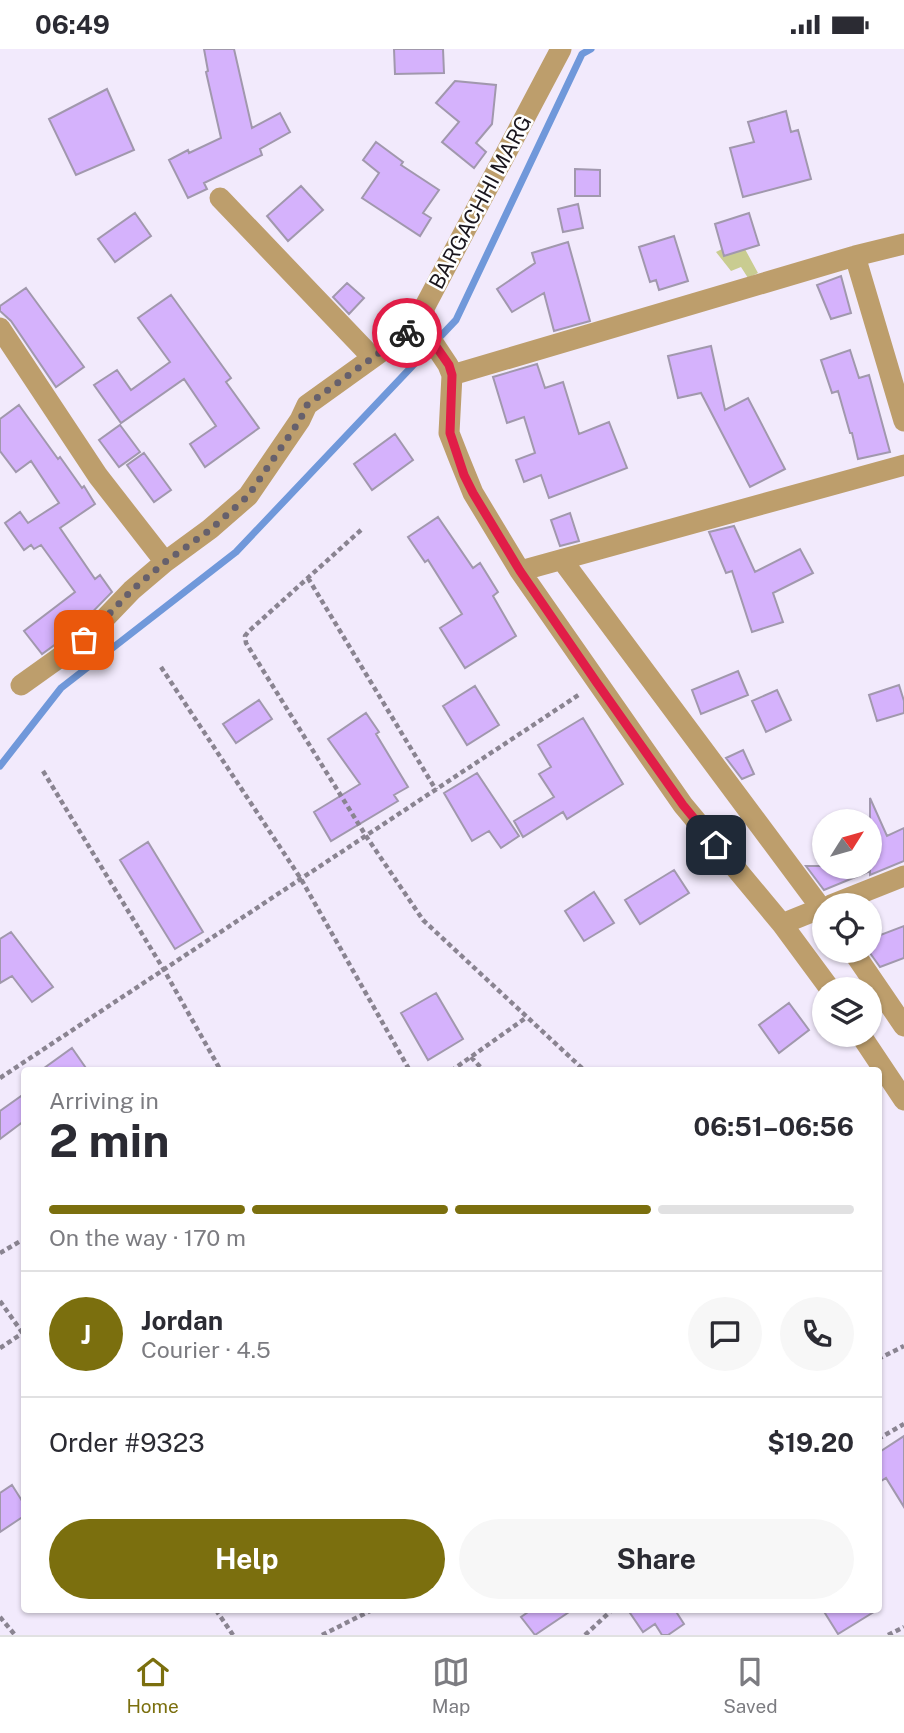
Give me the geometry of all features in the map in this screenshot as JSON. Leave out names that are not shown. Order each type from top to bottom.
[{"type":"street","name":"BARGACHHI MARG","points":[[425,327],[424,308],[561,49]]},
{"type":"street","points":[[220,198],[372,357]]},
{"type":"street","points":[[450,370],[904,244]]},
{"type":"street","points":[[855,256],[904,421]]},
{"type":"street","points":[[21,685],[84,640],[132,590],[210,530],[248,496],[300,420],[307,405],[372,357],[425,327],[450,370],[450,433],[457,456],[473,493],[520,571],[683,805],[782,924],[821,977]]},
{"type":"street","points":[[0,328],[97,476],[165,562]]},
{"type":"street","points":[[520,571],[904,465]]},
{"type":"street","points":[[562,560],[814,893]]},
{"type":"street","points":[[862,893],[904,876]]},
{"type":"street","points":[[782,924],[812,913]]},
{"type":"street","points":[[861,963],[904,1026]]},
{"type":"street","points":[[869,1047],[904,1100]]},
{"type":"path","points":[[361,530],[245,636],[246,643],[366,836],[423,920],[581,1067]]},
{"type":"path","points":[[308,578],[436,790]]},
{"type":"path","points":[[161,667],[301,879],[408,1067]]},
{"type":"path","points":[[0,1078],[597,683]]},
{"type":"path","points":[[43,771],[164,970],[219,1067]]},
{"type":"path","points":[[457,1067],[527,1017]]},
{"type":"path","points":[[471,1057],[480,1067]]},
{"type":"path","points":[[0,1253],[21,1240]]},
{"type":"path","points":[[0,1301],[21,1330]]},
{"type":"path","points":[[0,1348],[21,1336]]},
{"type":"path","points":[[882,1357],[904,1346]]},
{"type":"path","points":[[882,1437],[904,1424]]},
{"type":"path","points":[[218,1613],[233,1635]]},
{"type":"path","points":[[322,1635],[366,1613]]},
{"type":"path","points":[[585,1635],[609,1613]]},
{"type":"path","points":[[0,1617],[15,1635]]},
{"type":"path","points":[[888,1635],[904,1627]]},
{"type":"green space","points":[[740,240],[758,273],[748,278],[741,267],[731,271],[716,252]]},
{"type":"building","points":[[204,49],[234,49],[252,128],[280,113],[290,132],[260,149],[262,155],[204,183],[207,189],[188,198],[169,160],[221,138],[206,72]]},
{"type":"building","points":[[394,49],[443,49],[444,73],[395,74]]},
{"type":"building","points":[[455,81],[496,85],[492,124],[476,143],[486,152],[474,168],[442,142],[459,122],[436,103]]},
{"type":"building","points":[[107,89],[134,150],[76,175],[49,119]]},
{"type":"building","points":[[786,111],[791,132],[798,130],[811,179],[743,197],[730,148],[754,142],[748,122]]},
{"type":"building","points":[[376,142],[403,162],[401,165],[439,190],[423,213],[431,218],[420,236],[362,198],[379,173],[363,160]]},
{"type":"building","points":[[575,169],[600,170],[600,196],[575,196]]},
{"type":"building","points":[[301,186],[323,210],[288,241],[267,216]]},
{"type":"building","points":[[578,204],[583,228],[563,232],[558,209]]},
{"type":"building","points":[[135,213],[151,236],[115,262],[98,239]]},
{"type":"building","points":[[749,213],[759,245],[724,256],[715,224]]},
{"type":"building","points":[[674,236],[688,281],[659,290],[656,280],[650,282],[639,247]]},
{"type":"building","points":[[568,242],[590,321],[554,331],[544,293],[512,312],[497,289],[535,263],[532,253]]},
{"type":"building","points":[[841,276],[851,313],[831,319],[817,285]]},
{"type":"building","points":[[347,283],[364,298],[349,314],[333,297]]},
{"type":"building","points":[[26,288],[84,367],[56,387],[11,321],[0,311],[0,306]]},
{"type":"building","points":[[171,295],[231,378],[226,382],[259,428],[205,467],[190,444],[216,426],[184,379],[121,423],[94,385],[117,370],[131,390],[170,362],[138,318]]},
{"type":"building","points":[[711,346],[725,410],[748,398],[785,469],[750,487],[701,393],[678,398],[668,356]]},
{"type":"building","points":[[850,350],[859,378],[869,375],[890,452],[858,459],[838,391],[832,393],[821,360]]},
{"type":"building","points":[[537,364],[545,388],[563,382],[579,434],[609,422],[627,468],[549,498],[541,475],[524,482],[516,460],[535,453],[524,417],[507,423],[493,377]]},
{"type":"building","points":[[19,405],[58,459],[60,457],[82,488],[84,486],[95,504],[60,528],[95,579],[100,575],[112,592],[75,630],[42,654],[24,631],[75,592],[41,545],[34,549],[31,545],[24,550],[5,523],[20,512],[28,523],[59,503],[31,461],[16,472],[0,451],[0,419]]},
{"type":"building","points":[[120,425],[140,452],[119,467],[99,440]]},
{"type":"building","points":[[395,434],[413,460],[372,490],[354,464]]},
{"type":"building","points":[[144,453],[171,490],[154,502],[127,465]]},
{"type":"building","points":[[570,513],[579,541],[560,546],[551,520]]},
{"type":"building","points":[[438,517],[473,568],[480,563],[498,592],[493,596],[516,636],[465,668],[440,628],[462,614],[428,560],[425,562],[408,537]]},
{"type":"building","points":[[734,526],[755,572],[800,549],[813,573],[773,593],[783,622],[752,632],[732,571],[726,573],[709,532]]},
{"type":"building","points":[[738,671],[748,695],[701,714],[692,690]]},
{"type":"building","points":[[899,685],[904,701],[904,713],[877,721],[869,695]]},
{"type":"building","points":[[475,686],[499,725],[467,745],[443,706]]},
{"type":"building","points":[[777,690],[791,720],[766,732],[752,701]]},
{"type":"building","points":[[259,700],[272,719],[236,743],[223,724]]},
{"type":"building","points":[[366,713],[408,787],[394,795],[398,801],[331,841],[314,812],[360,784],[328,739]]},
{"type":"building","points":[[583,718],[623,784],[567,819],[563,812],[523,837],[514,821],[554,797],[539,774],[551,767],[538,745]]},
{"type":"building","points":[[743,750],[754,774],[742,779],[726,758]]},
{"type":"building","points":[[477,773],[519,836],[501,848],[489,831],[472,841],[444,793]]},
{"type":"building","points":[[882,825],[887,836],[904,828],[904,861],[882,870]]},
{"type":"building","points":[[148,842],[203,932],[175,949],[120,860]]},
{"type":"building","points":[[674,870],[689,893],[640,924],[625,900]]},
{"type":"building","points":[[816,879],[851,879],[824,890]]},
{"type":"building","points":[[594,892],[614,923],[584,941],[565,911]]},
{"type":"building","points":[[904,926],[904,958],[880,967],[877,963],[882,963],[882,934]]},
{"type":"building","points":[[11,932],[53,987],[32,1002],[12,976],[0,983],[0,939]]},
{"type":"building","points":[[436,993],[463,1039],[428,1060],[401,1013]]},
{"type":"building","points":[[789,1003],[809,1030],[779,1053],[759,1025]]},
{"type":"building","points":[[72,1048],[85,1067],[46,1067]]},
{"type":"building","points":[[21,1096],[21,1123],[0,1139],[0,1111]]},
{"type":"building","points":[[904,1436],[904,1507],[886,1478],[882,1480],[882,1450]]},
{"type":"building","points":[[12,1485],[21,1499],[21,1518],[0,1532],[0,1493]]},
{"type":"building","points":[[527,1613],[568,1613],[535,1635],[521,1617]]},
{"type":"building","points":[[630,1613],[677,1613],[684,1624],[668,1635],[662,1635],[655,1624],[643,1632]]},
{"type":"building","points":[[825,1613],[872,1613],[838,1634]]},
{"type":"waterway","points":[[0,766],[61,688],[236,552],[456,320],[582,54],[591,49]]},
{"type":"way so far","points":[[84,640],[132,590],[210,530],[248,496],[300,420],[307,405],[407,333]]},
{"type":"route","points":[[407,333],[424,321],[426,332],[449,365],[452,375],[450,433],[457,456],[473,493],[520,571],[683,805],[716,845]]}]
